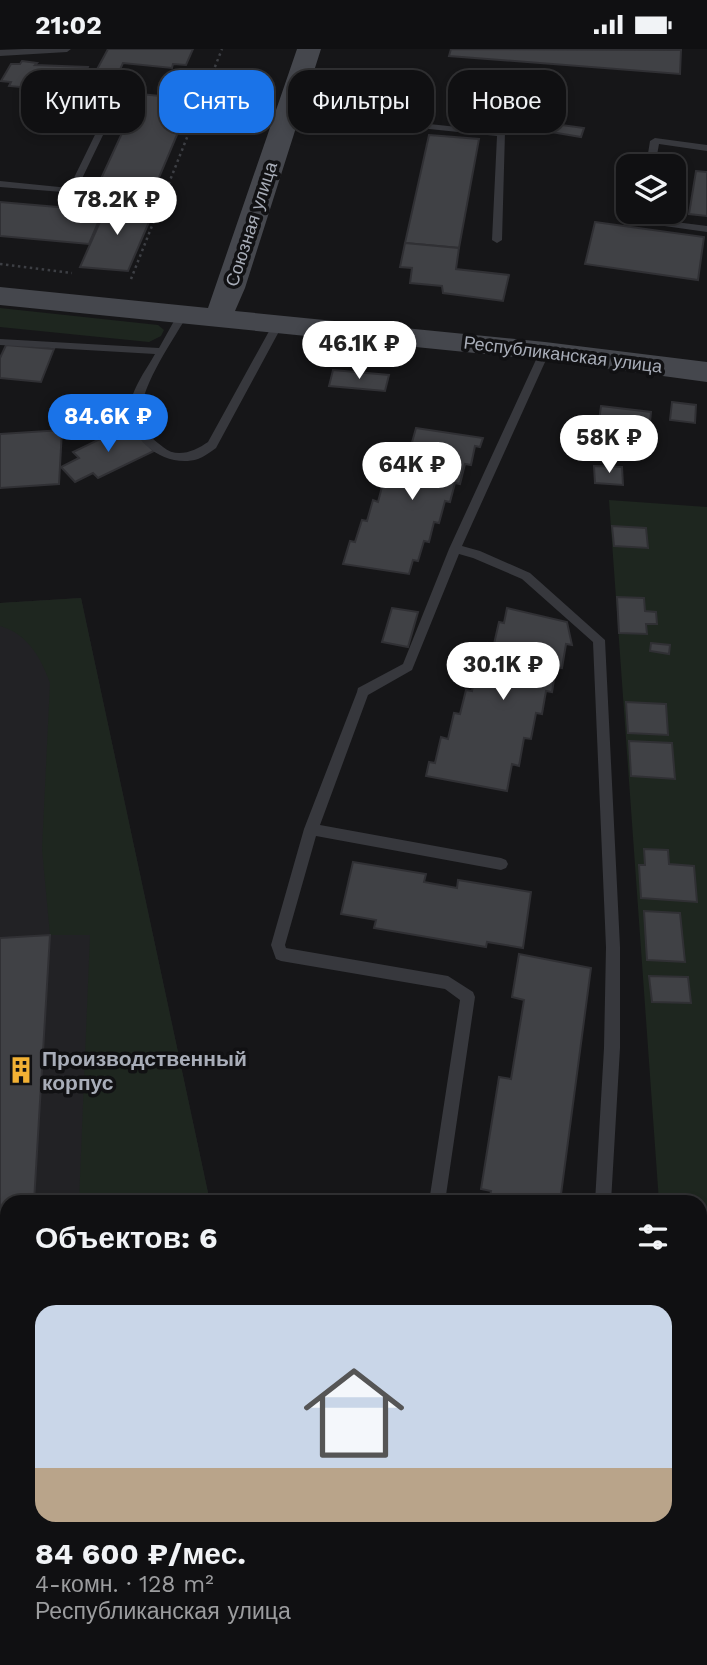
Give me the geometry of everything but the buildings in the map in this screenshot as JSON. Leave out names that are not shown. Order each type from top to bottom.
[{"type":"main road","name":"Союзная улица","points":[[218,318],[231,288],[309,49]]},
{"type":"main road","name":"Республиканская улица","points":[[0,296],[545,351],[707,372]]},
{"type":"lane","points":[[0,54],[67,49]]},
{"type":"lane","points":[[287,112],[502,134],[496,240]]},
{"type":"lane","points":[[0,184],[72,191],[100,133]]},
{"type":"lane","points":[[652,154],[655,141],[707,148]]},
{"type":"lane","points":[[673,224],[707,229]]},
{"type":"lane","points":[[183,314],[160,351],[135,406],[138,429],[162,453],[178,457],[196,456],[212,445],[278,324]]},
{"type":"lane","points":[[0,342],[160,351]]},
{"type":"lane","points":[[438,1195],[468,997],[448,983],[281,954],[278,945],[311,829],[363,692],[408,667],[455,549],[545,351]]},
{"type":"lane","points":[[455,549],[476,554],[526,576],[598,641],[613,947],[612,1048],[603,1195]]},
{"type":"lane","points":[[311,829],[501,864]]},
{"type":"path","points":[[131,279],[222,49]]},
{"type":"shaded area","points":[[0,308],[158,325],[164,330],[161,336],[149,342],[0,327]]},
{"type":"shaded area","points":[[609,500],[707,507],[707,1195],[659,1195]]},
{"type":"shaded area","points":[[81,598],[209,1195],[0,1195],[0,603]]},
{"type":"shaded area","points":[[81,598],[209,1195],[79,1195],[90,935],[50,935],[42,849],[50,683],[26,641],[0,626],[0,603]]},
{"type":"place","name":"Производственный корпус","points":[[21,1070]]}]
